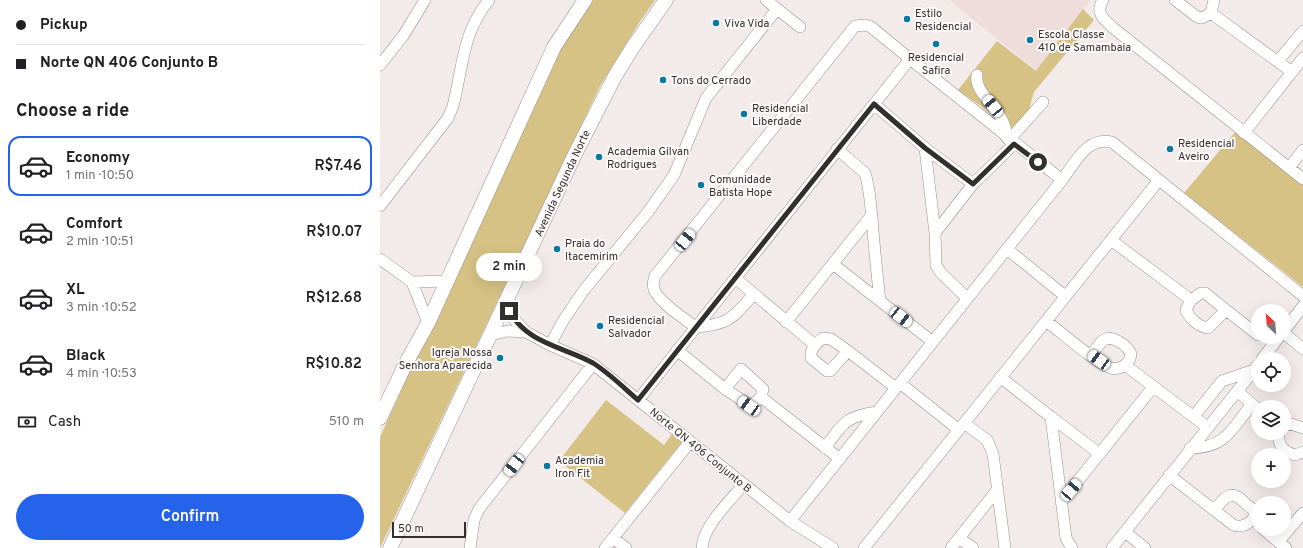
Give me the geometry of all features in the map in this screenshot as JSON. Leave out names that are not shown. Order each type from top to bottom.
[{"type":"main road","points":[[380,418],[405,365],[428,323],[554,47],[585,0]]},
{"type":"main road","name":"Avenida Segunda Norte","points":[[390,548],[575,154],[615,76],[633,47],[666,0]]},
{"type":"street","points":[[380,206],[448,118],[453,106],[471,28],[480,11],[489,0]]},
{"type":"street","points":[[766,0],[800,27]]},
{"type":"street","points":[[1103,0],[1100,7],[1100,14],[1112,27],[1303,179]]},
{"type":"street","points":[[1175,0],[1197,17],[1202,18],[1211,13],[1214,0]]},
{"type":"street","points":[[380,64],[403,36],[421,2]]},
{"type":"street","points":[[550,346],[562,321],[584,290],[648,212],[674,175],[706,98],[777,9]]},
{"type":"street","points":[[1211,13],[1292,72]]},
{"type":"street","points":[[753,295],[734,317],[725,322],[712,326],[695,327],[658,297],[654,289],[655,276],[855,26],[865,25],[871,27],[1010,140],[1062,180]]},
{"type":"street","points":[[1278,61],[1303,31]]},
{"type":"street","points":[[1244,133],[1303,58]]},
{"type":"street","points":[[638,400],[910,59]]},
{"type":"street","points":[[977,75],[977,83],[999,113],[1005,124],[1010,140]]},
{"type":"street","points":[[935,233],[973,184],[1043,102]]},
{"type":"street","points":[[874,104],[925,148],[973,184]]},
{"type":"street","points":[[790,521],[1089,146],[1101,140],[1112,142],[1303,296]]},
{"type":"street","points":[[925,148],[938,269],[968,298]]},
{"type":"street","points":[[837,149],[865,173],[871,193],[871,216],[880,301]]},
{"type":"street","points":[[1289,168],[1303,150]]},
{"type":"street","points":[[864,548],[962,427],[1000,376],[1112,240],[1159,180]]},
{"type":"street","points":[[786,322],[871,216]]},
{"type":"street","points":[[1112,240],[1191,300]]},
{"type":"street","points":[[1007,249],[1065,296]]},
{"type":"street","points":[[380,260],[412,282],[428,323]]},
{"type":"street","points":[[833,264],[933,342]]},
{"type":"street","points":[[735,278],[753,295],[815,345]]},
{"type":"street","points":[[412,282],[447,281]]},
{"type":"street","points":[[1226,310],[1211,327],[1204,328],[1188,314],[1187,306],[1198,294],[1205,293],[1251,330]]},
{"type":"street","name":"Norte QN 406 Conjunto B","points":[[506,302],[513,318],[526,332],[550,346],[593,364],[790,521],[833,548]]},
{"type":"street","points":[[1291,322],[1303,306]]},
{"type":"street","points":[[1046,321],[1091,355],[1112,368],[1116,369],[1125,365],[1130,357],[1129,350],[1112,338],[1102,341],[1091,355]]},
{"type":"street","name":"Norte QN 406 Conjunto B","points":[[490,335],[508,331],[526,332]]},
{"type":"street","points":[[848,351],[836,367],[830,371],[827,371],[811,358],[811,352],[815,345],[823,338],[828,338],[848,351],[898,385],[962,427],[987,440],[990,445],[995,464],[1006,548]]},
{"type":"street","points":[[1291,338],[1303,349]]},
{"type":"street","points":[[1267,352],[1272,346],[1270,344]]},
{"type":"street","points":[[677,350],[725,388],[750,406],[761,397],[764,392],[762,386],[743,369],[739,370],[725,388]]},
{"type":"street","points":[[470,548],[474,520],[479,509],[593,364]]},
{"type":"street","points":[[1125,365],[1207,427]]},
{"type":"street","points":[[1194,416],[1222,381],[1251,370]]},
{"type":"street","points":[[1112,548],[1190,448],[1251,374]]},
{"type":"street","points":[[1000,376],[1100,454]]},
{"type":"street","points":[[1061,502],[1153,387]]},
{"type":"street","points":[[1236,392],[1251,403]]},
{"type":"street","points":[[761,397],[840,459]]},
{"type":"street","points":[[1190,448],[1204,448],[1218,444],[1251,410]]},
{"type":"street","points":[[825,448],[846,422],[858,415],[878,412]]},
{"type":"street","points":[[1051,417],[1066,538],[1072,548]]},
{"type":"street","points":[[1291,424],[1303,428]]},
{"type":"street","points":[[1279,440],[1286,451],[1295,455],[1303,452]]},
{"type":"street","points":[[605,548],[690,442]]},
{"type":"street","points":[[1169,475],[1236,526],[1240,527],[1251,524]]},
{"type":"street","points":[[705,546],[711,524],[744,484]]},
{"type":"street","points":[[951,548],[998,489]]},
{"type":"street","points":[[1214,510],[1225,498],[1235,495],[1251,508]]},
{"type":"street","points":[[1272,536],[1282,544],[1303,513]]},
{"type":"street","points":[[1125,532],[1133,544],[1145,548]]},
{"type":"street","points":[[613,538],[626,548]]},
{"type":"street","points":[[959,538],[973,548]]},
{"type":"shaded area","points":[[589,0],[655,0],[600,86],[380,548],[380,437],[557,48]]},
{"type":"shaded area","name":"Escola Classe 410 de Samambaia","points":[[949,0],[1091,0],[1037,71]]},
{"type":"shaded area","points":[[1083,9],[1094,20],[1034,92],[1028,113],[1012,128],[958,90],[997,41],[1036,71]]},
{"type":"shaded area","points":[[1237,130],[1303,181],[1303,287],[1184,193]]},
{"type":"shaded area","points":[[606,400],[664,445],[672,434],[682,442],[625,513],[559,461]]},
{"type":"place","name":"Estilo Residencial","points":[[907,19]]},
{"type":"place","name":"Viva Vida","points":[[716,23]]},
{"type":"place","name":"Escola Classe 410 de Samambaia","points":[[1030,40]]},
{"type":"place","name":"Residencial Safira","points":[[936,44]]},
{"type":"place","name":"Tons do Cerrado","points":[[663,80]]},
{"type":"place","name":"Residencial Liberdade","points":[[744,114]]},
{"type":"place","name":"Residencial Aveiro","points":[[1170,149]]},
{"type":"place","name":"Academia Gilvan Rodrigues","points":[[599,157]]},
{"type":"place","name":"Comunidade Batista Hope","points":[[701,185]]},
{"type":"place","name":"Praia do Itacemirim","points":[[557,249]]},
{"type":"place","name":"Residencial Salvador","points":[[600,326]]},
{"type":"place","name":"Igreja Nossa Senhora Aparecida","points":[[500,358]]},
{"type":"place","name":"Academia Iron Fit","points":[[547,466]]},
{"type":"route","points":[[509,311],[513,318],[526,332],[550,346],[593,364],[638,400],[874,104],[925,148],[973,184],[1014,144],[1038,162]]}]
